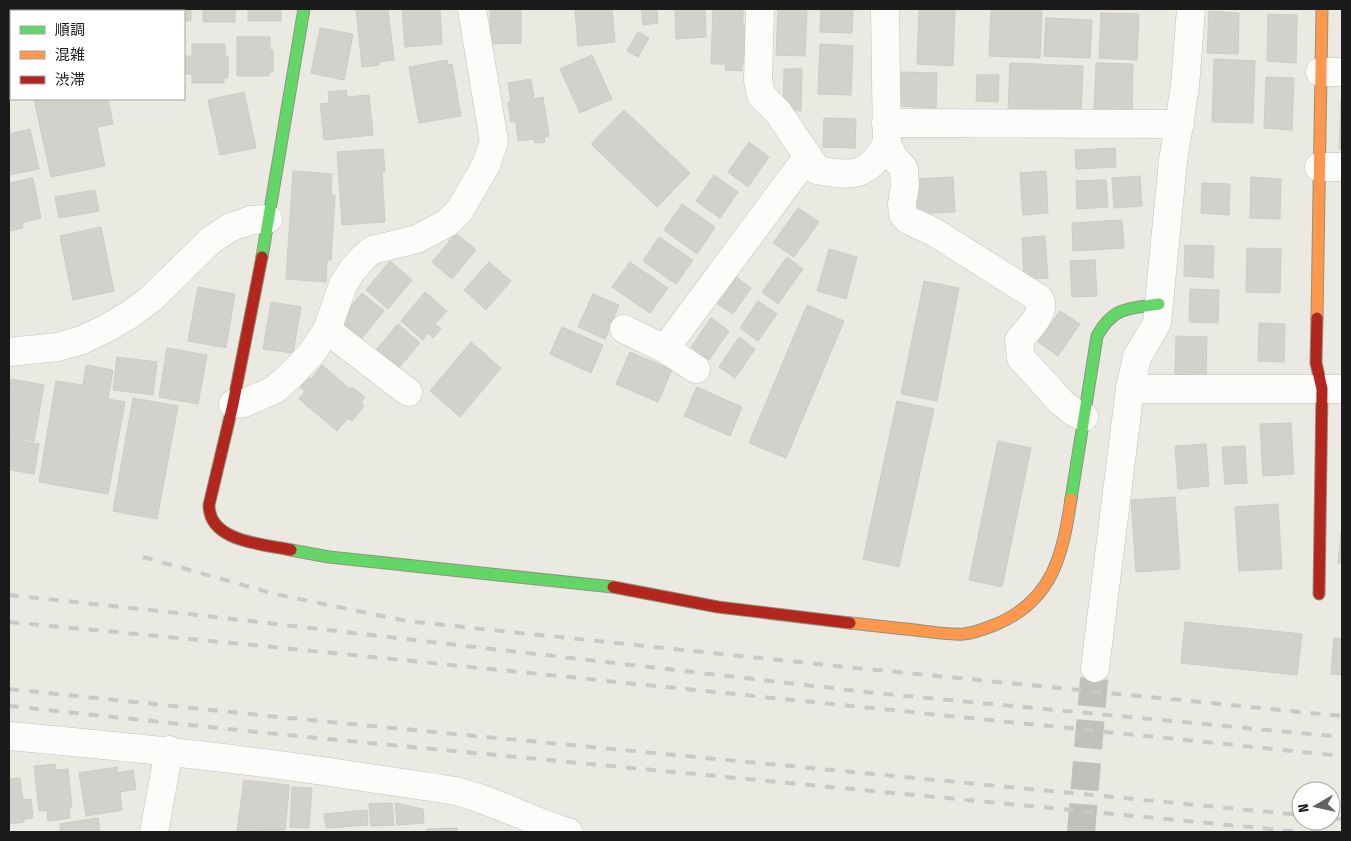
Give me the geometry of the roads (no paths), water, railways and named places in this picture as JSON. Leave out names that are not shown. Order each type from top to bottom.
[{"type":"street","points":[[304,9],[268,219],[233,404],[209,505],[209,515],[221,531],[233,536],[271,546],[329,557],[600,585],[718,607],[944,634],[966,634],[1012,618],[1025,609],[1042,592],[1065,540],[1097,336],[1105,322],[1121,310],[1159,304]]},
{"type":"street","points":[[233,404],[244,403],[274,390],[311,354],[327,330],[343,285],[353,269],[372,250],[417,239],[446,223],[460,210],[486,164],[494,141],[472,9]]},
{"type":"street","points":[[760,9],[758,80],[761,95],[778,112],[817,170],[854,173],[864,171],[882,153],[887,133]]},
{"type":"street","points":[[885,9],[887,133],[892,155],[904,169],[903,214],[908,220],[934,232],[1040,299],[1042,304],[1041,311],[1019,340],[1021,358],[1062,403],[1075,414],[1084,417]]},
{"type":"street","points":[[1095,668],[1130,389],[1137,356],[1157,322],[1173,161],[1185,86],[1191,9]]},
{"type":"street","points":[[1319,594],[1332,389],[1316,363],[1330,167],[1331,72],[1322,9]]},
{"type":"street","points":[[887,133],[1180,124]]},
{"type":"street","points":[[665,349],[808,156]]},
{"type":"street","points":[[9,352],[58,347],[82,340],[107,328],[152,298],[211,240],[231,227],[251,220],[268,219]]},
{"type":"street","points":[[624,329],[665,349],[696,369]]},
{"type":"street","points":[[327,330],[408,392]]},
{"type":"street","points":[[1130,389],[1332,389]]},
{"type":"street","points":[[9,736],[169,750],[320,770],[455,791],[483,799],[550,827],[568,832]]},
{"type":"street","points":[[154,832],[169,750]]},
{"type":"tunnel","points":[[1081,832],[1095,668]]},
{"type":"railway","points":[[143,557],[275,594],[406,621],[1342,716]]},
{"type":"railway","points":[[9,595],[875,693],[1342,737]]},
{"type":"railway","points":[[9,622],[274,647],[1342,756]]},
{"type":"railway","points":[[9,689],[278,717],[1291,814]]},
{"type":"railway","points":[[9,706],[276,734],[1302,832]]}]
